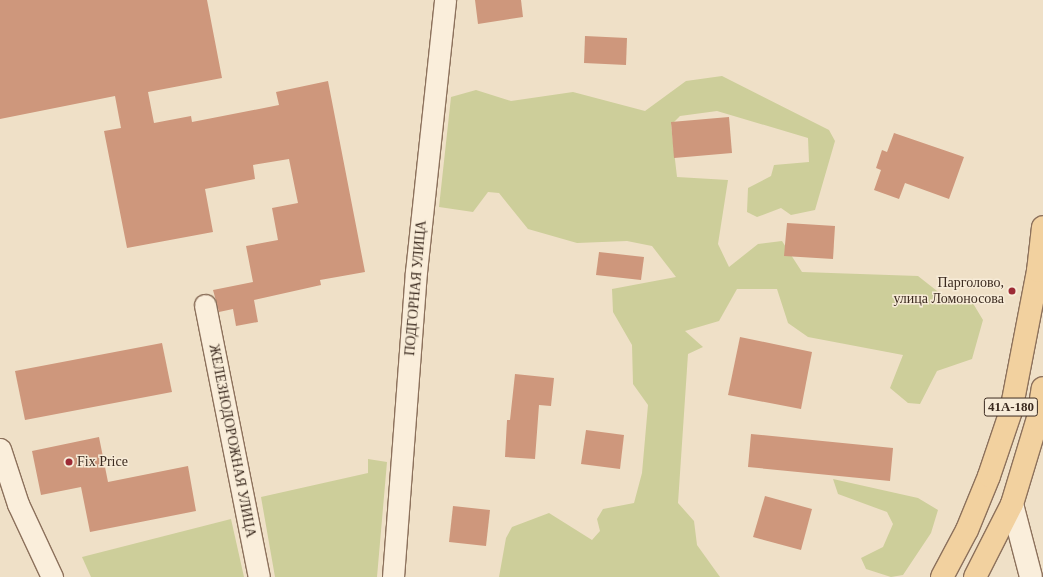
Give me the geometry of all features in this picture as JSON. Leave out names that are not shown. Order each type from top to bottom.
[{"type":"main road","name":"41А-180","points":[[942,577],[972,516],[1011,411],[1038,271],[1043,227]]},
{"type":"main road","name":"41А-180","points":[[975,577],[1012,504],[1038,418],[1043,388]]},
{"type":"street","name":"ПОДГОРНАЯ УЛИЦА","points":[[393,577],[416,272],[445,0]]},
{"type":"street","name":"ЖЕЛЕЗНОДОРОЖНАЯ УЛИЦА","points":[[205,305],[259,577]]},
{"type":"street","points":[[0,449],[18,504],[52,577]]},
{"type":"street","points":[[1012,504],[1031,577]]},
{"type":"green space","points":[[722,76],[829,130],[835,141],[815,210],[791,215],[781,208],[757,217],[747,212],[748,188],[771,176],[774,165],[809,162],[808,138],[717,111],[680,116],[671,125],[677,177],[728,180],[718,244],[729,267],[758,244],[782,241],[802,272],[918,276],[946,298],[971,300],[983,320],[972,359],[937,371],[920,404],[908,403],[890,388],[903,355],[808,337],[788,323],[777,289],[737,289],[719,321],[685,331],[703,347],[688,354],[678,503],[694,521],[697,545],[720,577],[499,577],[506,538],[512,527],[549,513],[592,540],[600,531],[597,519],[603,509],[634,503],[642,473],[648,405],[633,384],[632,345],[613,312],[612,289],[676,277],[652,246],[627,241],[577,243],[528,229],[499,193],[488,192],[473,212],[439,207],[451,97],[476,90],[511,101],[573,92],[645,111],[686,81]]},
{"type":"green space","points":[[368,459],[387,462],[377,577],[275,577],[261,497],[368,473]]},
{"type":"green space","points":[[833,479],[918,498],[938,510],[931,533],[903,575],[891,577],[866,569],[861,558],[883,547],[893,524],[887,512],[838,494]]},
{"type":"green space","points":[[231,519],[244,577],[91,577],[82,557]]},
{"type":"building","points":[[0,0],[207,0],[222,78],[148,92],[154,123],[191,116],[192,122],[279,105],[276,92],[328,81],[365,272],[320,280],[321,285],[254,300],[258,322],[236,326],[233,309],[219,312],[213,290],[253,282],[246,246],[278,240],[272,208],[298,203],[289,159],[253,165],[255,179],[205,189],[213,232],[127,248],[104,131],[121,128],[115,96],[0,119]]},
{"type":"building","points":[[475,0],[521,0],[523,17],[478,24]]},
{"type":"building","points":[[585,36],[627,38],[626,65],[584,63]]},
{"type":"building","points":[[729,117],[732,153],[674,158],[671,122]]},
{"type":"building","points":[[894,133],[964,157],[949,199],[905,183],[899,199],[874,190],[881,170],[876,168],[882,150],[887,152]]},
{"type":"building","points":[[787,223],[835,226],[833,259],[784,256]]},
{"type":"building","points":[[599,252],[644,257],[641,280],[596,275]]},
{"type":"building","points":[[740,337],[812,352],[801,409],[728,395]]},
{"type":"building","points":[[162,343],[172,392],[25,420],[15,371]]},
{"type":"building","points":[[515,374],[554,378],[551,406],[539,405],[535,459],[505,457],[507,420],[510,420]]},
{"type":"building","points":[[586,430],[624,435],[620,469],[581,464]]},
{"type":"building","points":[[751,434],[893,448],[890,481],[748,467]]},
{"type":"building","points":[[99,437],[108,482],[188,466],[196,511],[90,532],[81,487],[41,495],[32,451]]},
{"type":"building","points":[[765,496],[812,509],[801,550],[753,537]]},
{"type":"building","points":[[453,506],[490,510],[486,546],[449,542]]},
{"type":"place","name":"Парголово, улица Ломоносова","points":[[1012,291]]},
{"type":"place","name":"Fix Price","points":[[69,462]]}]
